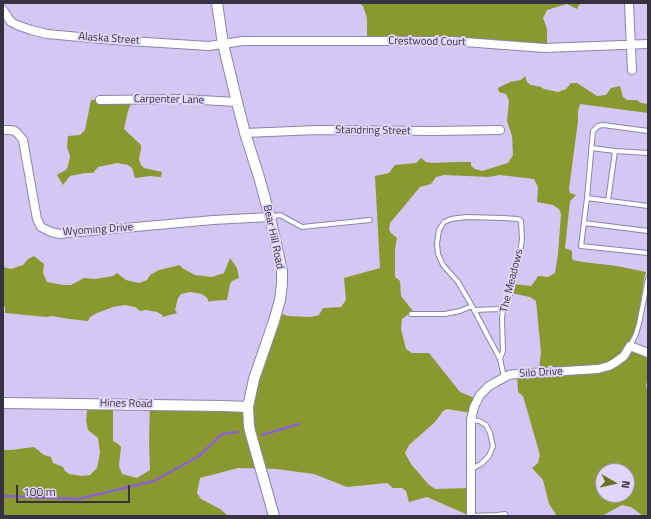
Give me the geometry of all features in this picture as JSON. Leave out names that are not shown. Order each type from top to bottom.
[{"type":"street","name":"Bear Hill Road","points":[[217,3],[224,44],[237,102],[270,217],[282,271],[282,284],[278,307],[254,379],[248,407],[250,431],[274,516]]},
{"type":"street","points":[[629,3],[632,70]]},
{"type":"street","name":"Alaska Street","points":[[3,10],[11,22],[31,30],[47,34],[209,46],[224,44]]},
{"type":"street","name":"Crestwood Court","points":[[224,44],[272,41],[451,41],[544,48],[648,44]]},
{"type":"street","name":"Carpenter Lane","points":[[100,100],[184,99],[237,102]]},
{"type":"street","name":"Wyoming Drive","points":[[3,130],[15,131],[23,140],[37,219],[41,227],[51,232],[69,234],[213,220],[270,217]]},
{"type":"street","name":"Standring Street","points":[[245,133],[317,130],[500,130]]},
{"type":"street","points":[[630,346],[648,353]]},
{"type":"street","name":"Silo Drive","points":[[471,516],[471,420],[474,407],[480,395],[489,386],[509,375],[598,369],[609,366],[624,356],[630,346]]},
{"type":"street","name":"Hines Road","points":[[3,403],[248,407]]},
{"type":"lane","points":[[648,131],[603,125],[598,126],[593,131],[581,246],[648,253]]},
{"type":"lane","points":[[591,148],[648,153]]},
{"type":"lane","points":[[608,201],[615,150]]},
{"type":"lane","points":[[587,198],[648,206]]},
{"type":"lane","points":[[270,217],[280,215],[302,227],[370,220]]},
{"type":"lane","name":"The Meadows","points":[[500,359],[503,351],[503,310],[510,295],[519,259],[522,239],[521,221],[518,219],[466,217],[451,219],[444,222],[439,230],[437,237],[438,254],[443,265],[458,282],[473,308],[500,359],[504,378]]},
{"type":"lane","points":[[584,223],[648,231]]},
{"type":"lane","points":[[630,346],[638,329],[648,279]]},
{"type":"lane","points":[[411,314],[445,314],[473,308],[499,308],[503,310]]},
{"type":"lane","points":[[471,420],[479,421],[486,425],[490,433],[493,446],[489,456],[480,464],[471,469]]},
{"type":"lane","points":[[471,516],[505,514],[506,516]]},
{"type":"green space","points":[[359,3],[580,3],[577,9],[567,4],[547,10],[543,18],[547,29],[547,46],[367,40],[367,18],[363,6]]},
{"type":"green space","points":[[525,76],[527,82],[531,85],[558,92],[566,89],[571,83],[577,83],[597,96],[606,95],[611,88],[620,86],[623,97],[627,100],[637,100],[641,103],[648,104],[648,113],[580,104],[569,189],[570,193],[576,195],[570,201],[565,248],[572,251],[573,260],[617,266],[646,272],[637,328],[627,351],[648,355],[648,377],[646,386],[648,391],[648,516],[643,516],[631,507],[622,505],[602,516],[557,516],[549,504],[543,480],[532,468],[538,463],[540,455],[523,396],[518,392],[517,375],[539,371],[541,352],[536,301],[530,297],[511,293],[514,284],[531,286],[538,276],[548,277],[555,273],[561,214],[559,209],[553,205],[537,202],[538,187],[534,179],[500,175],[489,177],[444,175],[436,177],[431,184],[420,187],[390,223],[389,230],[397,238],[395,249],[395,277],[400,281],[401,296],[413,311],[402,319],[401,329],[406,349],[412,353],[429,353],[460,392],[477,399],[471,413],[447,409],[443,411],[435,422],[409,445],[405,453],[411,464],[428,484],[435,489],[468,488],[468,515],[427,497],[409,502],[406,491],[402,488],[393,488],[387,483],[347,487],[314,474],[276,469],[238,468],[200,478],[197,493],[201,499],[220,509],[227,515],[225,516],[3,516],[3,450],[34,447],[44,455],[51,457],[53,463],[63,467],[69,474],[82,476],[90,475],[97,468],[100,453],[98,438],[88,430],[86,420],[88,404],[113,402],[113,441],[121,447],[119,466],[122,474],[137,478],[150,470],[150,404],[244,406],[274,311],[288,316],[311,317],[319,315],[323,308],[341,307],[346,300],[344,278],[380,268],[375,176],[389,173],[395,165],[416,163],[421,158],[426,162],[432,163],[471,162],[471,166],[482,171],[508,163],[513,155],[512,136],[507,121],[509,101],[506,94],[499,92],[498,88],[510,82],[521,80]]},
{"type":"green space","points":[[125,99],[131,103],[124,129],[141,145],[139,159],[141,165],[144,168],[162,172],[161,177],[150,176],[135,178],[132,168],[128,165],[117,163],[98,167],[93,173],[70,176],[63,185],[57,175],[66,170],[68,166],[70,156],[67,147],[68,136],[80,135],[85,130],[91,100]]},
{"type":"green space","points":[[34,256],[44,264],[43,273],[47,282],[63,285],[71,285],[84,278],[95,279],[113,276],[117,273],[126,280],[139,283],[147,280],[150,275],[159,270],[180,265],[182,268],[195,275],[212,277],[224,273],[230,258],[237,268],[239,278],[232,281],[230,284],[227,300],[209,302],[202,294],[190,292],[181,294],[178,298],[175,310],[177,313],[163,317],[157,312],[146,310],[140,311],[135,307],[125,305],[113,307],[97,313],[90,317],[88,321],[51,316],[47,317],[5,313],[3,302],[3,267],[11,269],[23,265],[28,259]]},
{"type":"waterway","points":[[262,435],[299,424]]},
{"type":"waterway","points":[[3,496],[78,499],[154,481],[199,456],[222,434],[238,432]]}]
